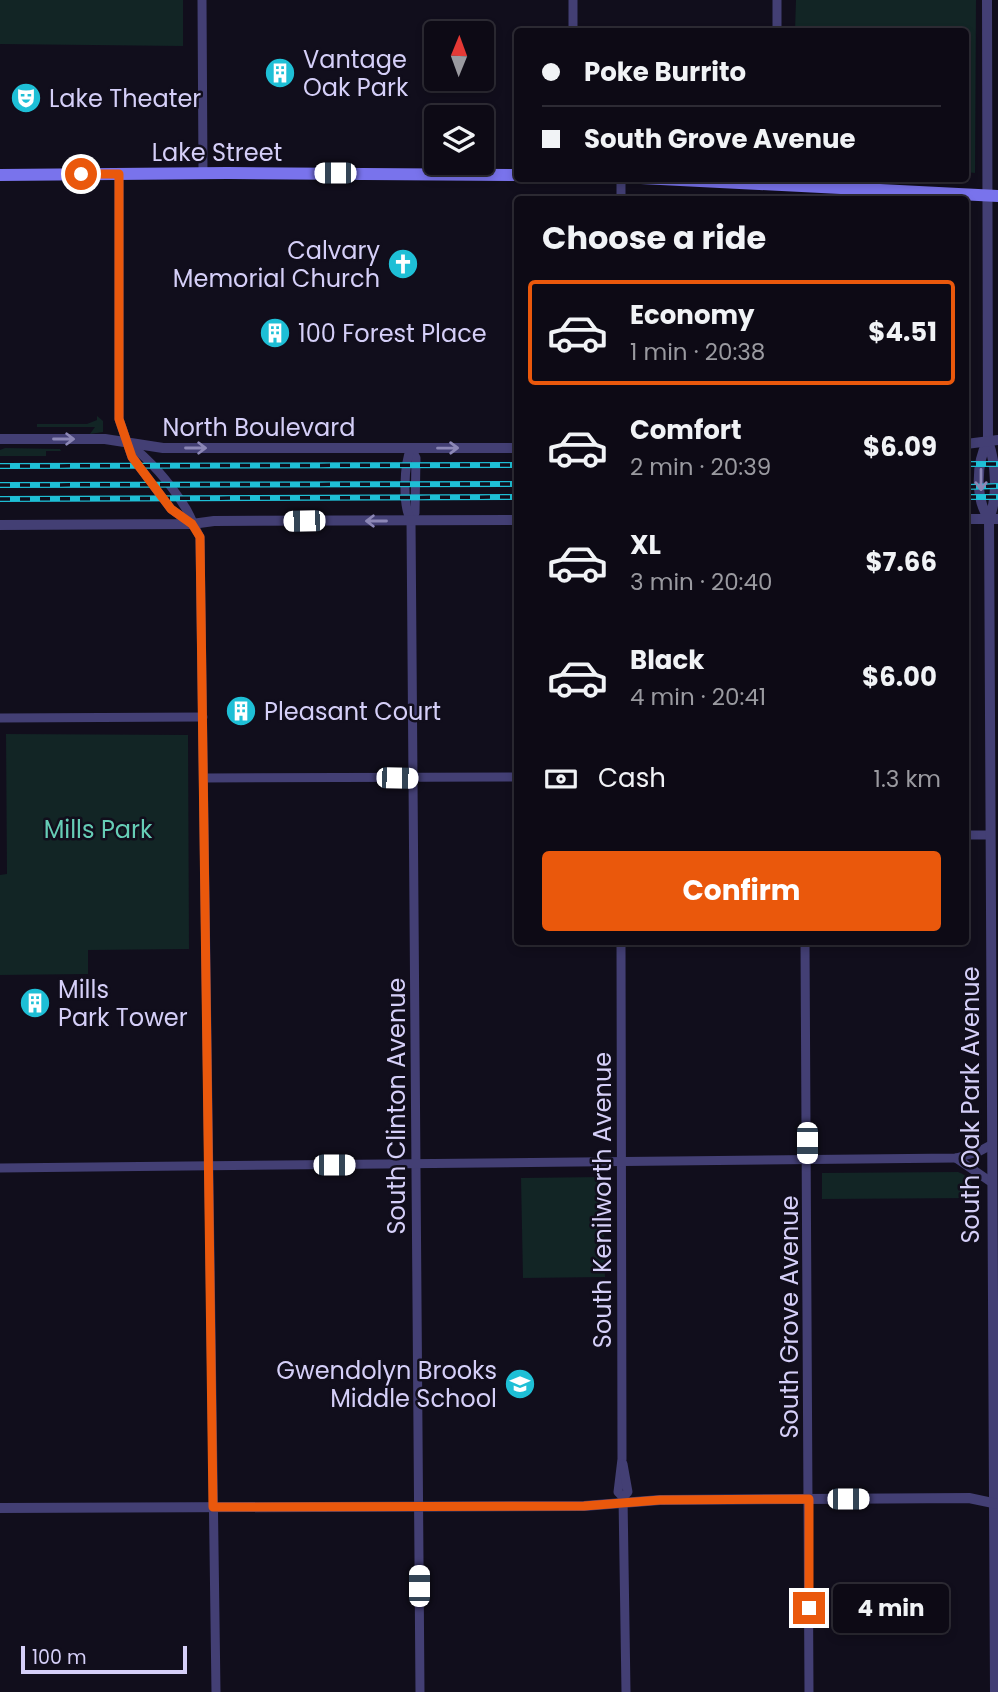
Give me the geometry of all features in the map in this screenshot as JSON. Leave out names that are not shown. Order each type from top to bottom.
[{"type":"main road","name":"Lake Street","points":[[0,175],[514,175]]},
{"type":"main road","points":[[719,182],[993,196]]},
{"type":"street","points":[[202,0],[203,173]]},
{"type":"street","points":[[573,0],[573,28]]},
{"type":"street","points":[[777,0],[777,27]]},
{"type":"street","name":"South Oak Park Avenue","points":[[987,0],[993,196],[990,835],[994,862],[991,1145],[994,1182],[995,1692]]},
{"type":"street","points":[[119,174],[119,419],[128,443],[146,457],[186,509],[200,537],[216,1692]]},
{"type":"street","name":"North Boulevard","points":[[0,439],[105,439],[163,449],[514,447]]},
{"type":"street","points":[[969,444],[993,440]]},
{"type":"street","name":"South Clinton Avenue","points":[[411,448],[406,459],[406,513],[411,520],[420,1692]]},
{"type":"street","points":[[969,519],[993,519]]},
{"type":"street","points":[[0,526],[192,524],[214,521],[514,520]]},
{"type":"street","points":[[0,718],[203,717]]},
{"type":"street","points":[[204,778],[514,777]]},
{"type":"street","points":[[969,835],[990,835]]},
{"type":"street","name":"South Kenilworth Avenue","points":[[621,945],[622,1459],[628,1492],[623,1500],[626,1692]]},
{"type":"street","name":"South Grove Avenue","points":[[805,945],[809,1692]]},
{"type":"street","points":[[0,1168],[956,1158],[991,1145]]},
{"type":"street","points":[[956,1158],[994,1182]]},
{"type":"street","points":[[0,1508],[419,1507],[623,1500],[809,1499],[969,1499],[996,1503]]},
{"type":"green space","points":[[0,0],[183,0],[183,46],[0,44]]},
{"type":"green space","points":[[796,0],[976,0],[975,173],[969,172],[969,28],[795,28]]},
{"type":"green space","points":[[97,416],[103,421],[103,432],[90,434],[95,427],[37,427],[37,424],[87,424],[97,420]]},
{"type":"green space","points":[[0,450],[61,451],[46,451],[46,456],[0,456]]},
{"type":"green space","name":"Mills Park","points":[[6,734],[188,735],[189,949],[88,950],[88,974],[0,975],[0,875],[7,874]]},
{"type":"green space","points":[[958,1172],[971,1182],[974,1198],[822,1199],[822,1173]]},
{"type":"green space","points":[[603,1177],[605,1277],[523,1278],[521,1178]]},
{"type":"railway","points":[[969,464],[998,464]]},
{"type":"railway","points":[[0,466],[514,465]]},
{"type":"railway","points":[[0,485],[514,484]]},
{"type":"railway","points":[[969,487],[998,486]]},
{"type":"railway","points":[[0,499],[514,497]]},
{"type":"railway","points":[[969,497],[998,497]]},
{"type":"place","name":"Vantage Oak Park","points":[[280,73]]},
{"type":"place","name":"Lake Theater","points":[[26,98]]},
{"type":"place","name":"Calvary Memorial Church","points":[[403,264]]},
{"type":"place","name":"100 Forest Place","points":[[275,333]]},
{"type":"place","name":"Pleasant Court","points":[[241,711]]},
{"type":"place","name":"Mills Park Tower","points":[[35,1003]]},
{"type":"place","name":"Gwendolyn Brooks Middle School","points":[[520,1384]]},
{"type":"route","points":[[81,174],[119,174],[119,419],[132,457],[171,509],[192,524],[200,537],[213,1507],[584,1506],[660,1500],[809,1499],[809,1608]]}]
